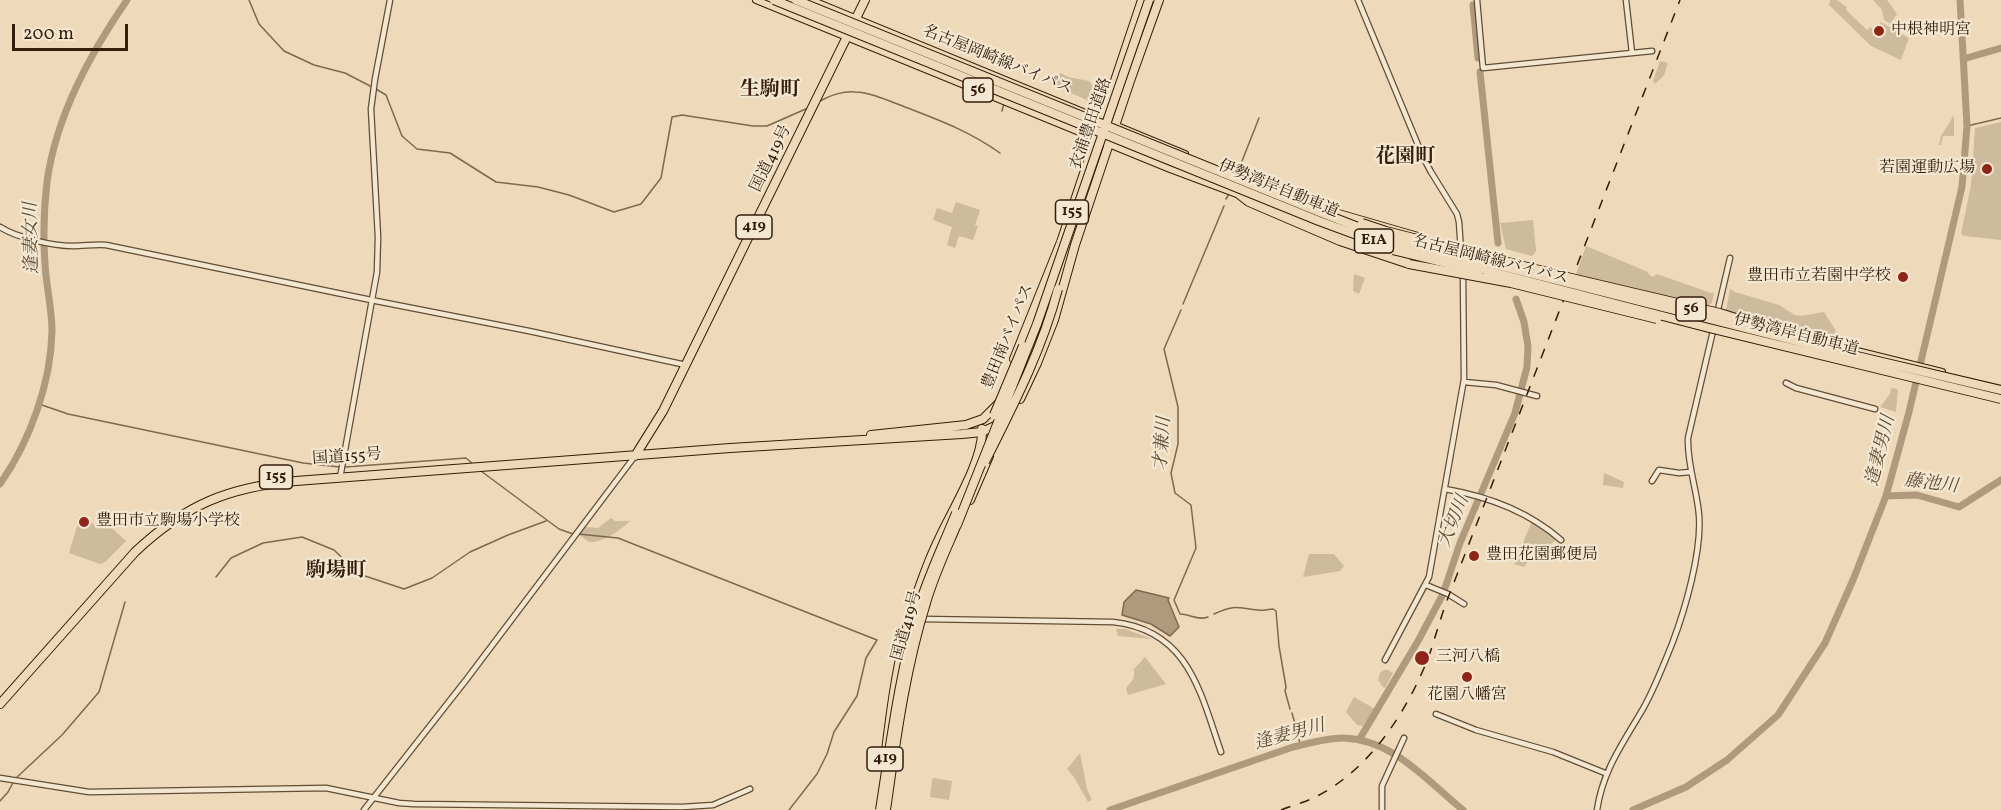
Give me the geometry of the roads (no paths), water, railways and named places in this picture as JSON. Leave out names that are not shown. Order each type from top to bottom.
[{"type":"highway","name":"伊勢湾岸自動車道","points":[[774,0],[1373,241],[1712,330],[2001,401]]},
{"type":"highway","name":"伊勢湾岸自動車道","points":[[796,0],[1377,234],[1840,352],[2001,388]]},
{"type":"highway","name":"国道419号","points":[[636,454],[657,422],[686,365],[865,0]]},
{"type":"highway","name":"豊田南バイパス","points":[[986,417],[1002,395],[1022,337],[1061,242],[1142,0]]},
{"type":"highway","name":"衣浦豊田道路","points":[[879,810],[901,676],[926,585],[1035,323],[1148,0]]},
{"type":"highway","name":"衣浦豊田道路","points":[[957,525],[1041,313],[1148,0]]},
{"type":"highway","name":"155","points":[[1082,226],[1159,0]]},
{"type":"highway","points":[[1243,177],[1297,200],[1386,231],[1719,313],[1840,352]]},
{"type":"highway","points":[[1240,195],[1249,202],[1287,216],[1340,241],[1409,264],[1511,283],[1712,330]]},
{"type":"highway","name":"豊田南バイパス","points":[[636,454],[969,434],[982,432],[995,426],[1014,408],[1037,363],[1054,320],[1082,226]]},
{"type":"highway","name":"衣浦豊田道路","points":[[887,810],[905,684],[929,593],[976,480],[1025,379],[1049,320],[1070,253],[1082,226]]},
{"type":"highway","name":"衣浦豊田道路","points":[[962,498],[1040,306],[1061,242]]},
{"type":"highway","name":"国道419号","points":[[879,810],[889,720],[902,647],[914,602],[938,540],[968,478],[982,442],[982,422],[986,417]]},
{"type":"highway","name":"155","points":[[636,454],[705,446],[817,441],[960,426],[986,417]]},
{"type":"highway","name":"国道419号","points":[[887,810],[919,618],[987,463],[988,438],[995,426]]},
{"type":"highway","points":[[969,434],[978,435],[982,442]]},
{"type":"highway","name":"国道155号","points":[[0,704],[135,552],[163,527],[212,499],[244,488],[269,483],[341,475],[636,454]]},
{"type":"highway","name":"国道155号","points":[[0,696],[121,561],[159,523],[200,499],[236,485],[274,477],[341,475]]},
{"type":"highway","name":"419","points":[[902,647],[919,618],[925,588],[925,573]]},
{"type":"main road","name":"名古屋岡崎線バイパス","points":[[756,0],[1096,139],[1240,195]]},
{"type":"main road","name":"名古屋岡崎線バイパス","points":[[811,0],[1243,177]]},
{"type":"main road","name":"名古屋岡崎線バイパス","points":[[1297,200],[1371,229],[1554,276],[1717,314],[1831,346],[2001,388]]},
{"type":"main road","points":[[1297,200],[1551,271],[1554,276]]},
{"type":"main road","name":"名古屋岡崎線バイパス","points":[[1287,216],[1393,251],[2001,401]]},
{"type":"main road","points":[[1287,216],[1324,232],[1388,254],[1535,288],[1555,290]]},
{"type":"street","points":[[341,475],[377,273],[379,245],[371,107],[390,0]]},
{"type":"street","points":[[1358,0],[1423,157],[1457,214],[1461,247],[1464,382],[1430,572],[1426,585],[1385,660]]},
{"type":"street","points":[[1477,0],[1484,68],[1652,51]]},
{"type":"street","points":[[1626,0],[1632,53]]},
{"type":"street","points":[[0,227],[25,237],[58,244],[106,245],[686,365]]},
{"type":"street","points":[[1596,810],[1605,773],[1654,687],[1673,642],[1684,607],[1699,534],[1699,514],[1688,452],[1689,432],[1730,258]]},
{"type":"street","points":[[1464,382],[1496,385],[1537,396]]},
{"type":"street","points":[[1786,383],[1796,388],[1875,409]]},
{"type":"street","points":[[364,810],[466,680],[636,454]]},
{"type":"street","points":[[1652,481],[1659,470],[1679,473],[1690,471]]},
{"type":"street","points":[[1444,489],[1480,497],[1533,518],[1561,540]]},
{"type":"street","points":[[1426,585],[1464,604]]},
{"type":"street","points":[[919,618],[1113,622],[1146,630],[1171,646],[1190,670],[1198,686],[1221,752]]},
{"type":"street","points":[[1436,714],[1476,730],[1552,752],[1605,773]]},
{"type":"street","points":[[1382,810],[1382,786],[1403,740]]},
{"type":"street","points":[[0,778],[89,792],[326,788],[414,804],[682,807],[713,805],[750,789]]},
{"type":"waterway","name":"逢妻女川","points":[[0,484],[21,449],[37,411],[48,371],[52,331],[44,222],[47,182],[58,133],[88,64],[127,0]]},
{"type":"waterway","points":[[249,0],[259,24],[284,51],[314,65],[345,73],[372,87]]},
{"type":"waterway","name":"逢妻男川","points":[[1633,810],[1686,787],[1727,760],[1778,715],[1825,643],[1853,580],[1886,496],[1909,412],[1962,187],[1967,126],[1960,0]]},
{"type":"waterway","name":"大切川","points":[[1473,5],[1478,58]]},
{"type":"waterway","points":[[1963,59],[2001,48]]},
{"type":"waterway","name":"大切川","points":[[1480,72],[1498,243]]},
{"type":"waterway","points":[[376,89],[386,95],[402,136],[417,149],[450,153],[496,182],[538,187],[569,195],[614,212],[641,204],[661,178],[672,117],[682,115],[767,126],[808,108]]},
{"type":"waterway","points":[[820,101],[846,92],[872,95],[952,126],[1000,153]]},
{"type":"waterway","points":[[1002,111],[1004,103]]},
{"type":"waterway","name":"才兼川","points":[[1242,161],[1259,118]]},
{"type":"waterway","points":[[1967,126],[2001,118]]},
{"type":"waterway","name":"才兼川","points":[[1226,199],[1229,194]]},
{"type":"waterway","name":"才兼川","points":[[1183,304],[1224,206]]},
{"type":"waterway","name":"大切川","points":[[1359,740],[1443,594],[1460,543],[1515,413],[1527,367],[1528,346],[1524,322],[1516,299]]},
{"type":"waterway","name":"才兼川","points":[[1181,310],[1164,349],[1178,407],[1178,444],[1171,473],[1175,493],[1191,505],[1196,548],[1174,600],[1180,614],[1208,617]]},
{"type":"waterway","points":[[39,404],[68,414],[303,463],[340,467]]},
{"type":"waterway","points":[[345,467],[466,458],[473,464]]},
{"type":"waterway","points":[[481,471],[559,529],[573,534]]},
{"type":"waterway","name":"藤池川","points":[[1886,496],[1917,495],[1959,507],[2001,480]]},
{"type":"waterway","points":[[216,577],[231,558],[263,543],[302,537],[334,550],[359,574],[404,589],[432,578],[470,552],[546,521]]},
{"type":"waterway","points":[[578,534],[618,538],[877,640],[866,658],[857,696],[834,732],[817,774],[789,810]]},
{"type":"waterway","points":[[0,801],[15,779],[62,735],[99,692],[125,602]]},
{"type":"waterway","name":"才兼川","points":[[1214,614],[1236,607],[1276,611],[1285,691],[1290,709]]},
{"type":"waterway","name":"才兼川","points":[[1292,713],[1298,734]]},
{"type":"waterway","name":"才兼川","points":[[1299,738],[1300,746]]},
{"type":"waterway","name":"逢妻男川","points":[[1110,810],[1293,747],[1343,738],[1361,740],[1393,754],[1463,810]]},
{"type":"railway","points":[[1281,810],[1332,788],[1368,757],[1397,719],[1420,677],[1446,603],[1680,0]]},
{"type":"place","name":"中根神明宮","points":[[1879,31]]},
{"type":"place","name":"若園運動広場","points":[[1987,169]]},
{"type":"place","name":"豊田市立若園中学校","points":[[1903,277]]},
{"type":"place","name":"豊田市立駒場小学校","points":[[84,522]]},
{"type":"place","name":"豊田花園郵便局","points":[[1474,556]]},
{"type":"place","name":"三河八橋","points":[[1422,658]]},
{"type":"place","name":"花園八幡宮","points":[[1467,677]]},
{"type":"district","name":"生駒町","points":[[770,91]]},
{"type":"district","name":"花園町","points":[[1405,158]]},
{"type":"district","name":"駒場町","points":[[336,572]]}]
